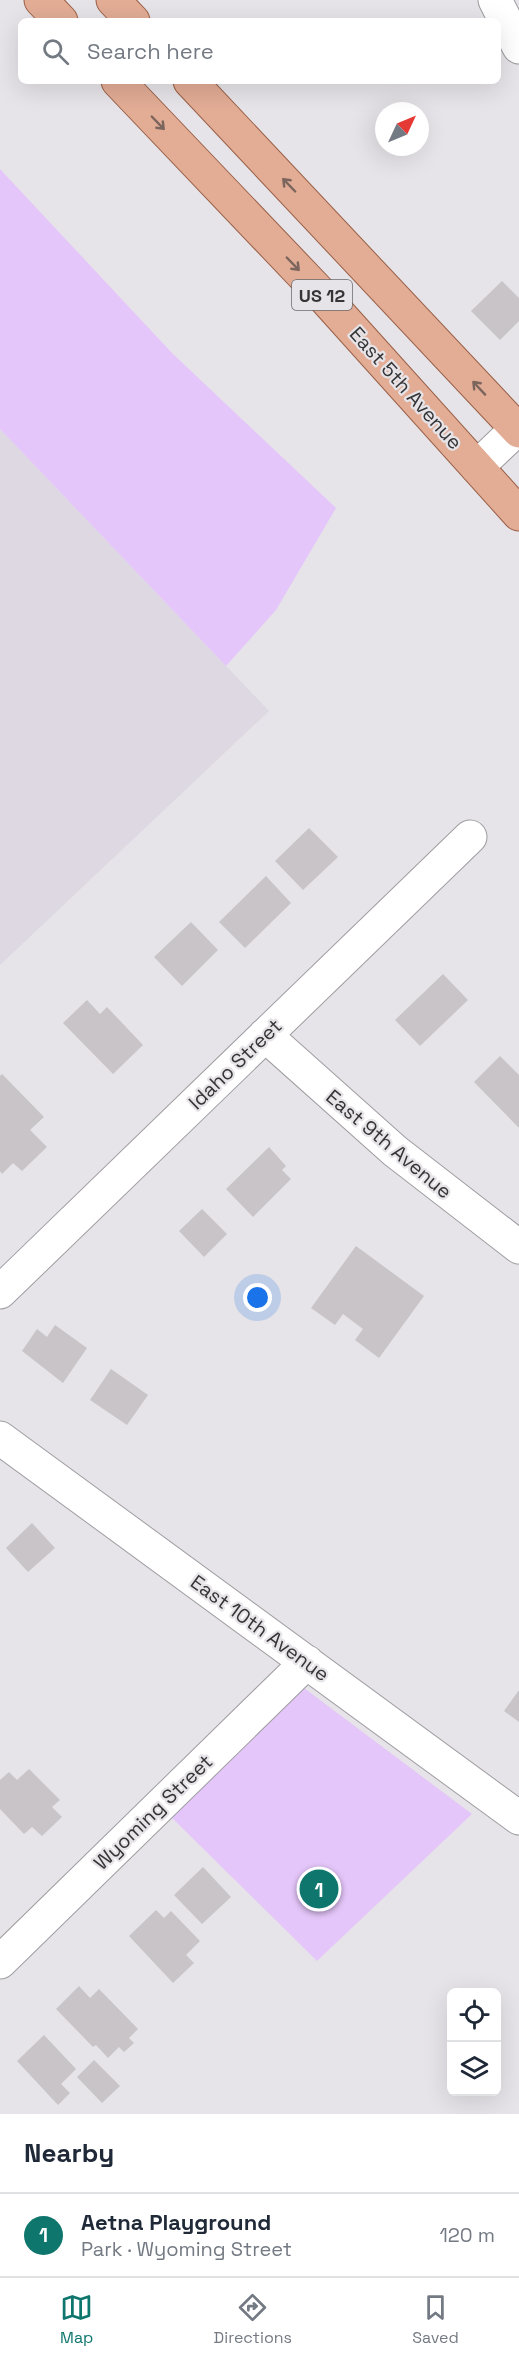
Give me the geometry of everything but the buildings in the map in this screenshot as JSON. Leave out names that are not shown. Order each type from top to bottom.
[{"type":"main road","points":[[41,0],[58,18]]},
{"type":"main road","name":"East 5th Avenue","points":[[121,84],[322,295],[519,514]]},
{"type":"main road","name":"US 12","points":[[193,84],[518,429]]},
{"type":"street","points":[[495,0],[519,47]]},
{"type":"street","points":[[477,467],[518,429]]},
{"type":"street","name":"Idaho Street","points":[[0,1292],[470,837]]},
{"type":"street","name":"East 9th Avenue","points":[[265,1035],[395,1151],[519,1247]]},
{"type":"street","name":"East 10th Avenue","points":[[0,1438],[519,1818]]},
{"type":"street","name":"Wyoming Street","points":[[0,1962],[307,1662]]},
{"type":"shaded area","points":[[0,169],[172,353],[336,508],[276,610],[226,666],[0,429]]},
{"type":"shaded area","points":[[0,429],[269,711],[0,965]]},
{"type":"shaded area","points":[[304,1688],[472,1814],[317,1961],[170,1816]]},
{"type":"place","name":"Aetna Playground","points":[[319,1889]]}]
